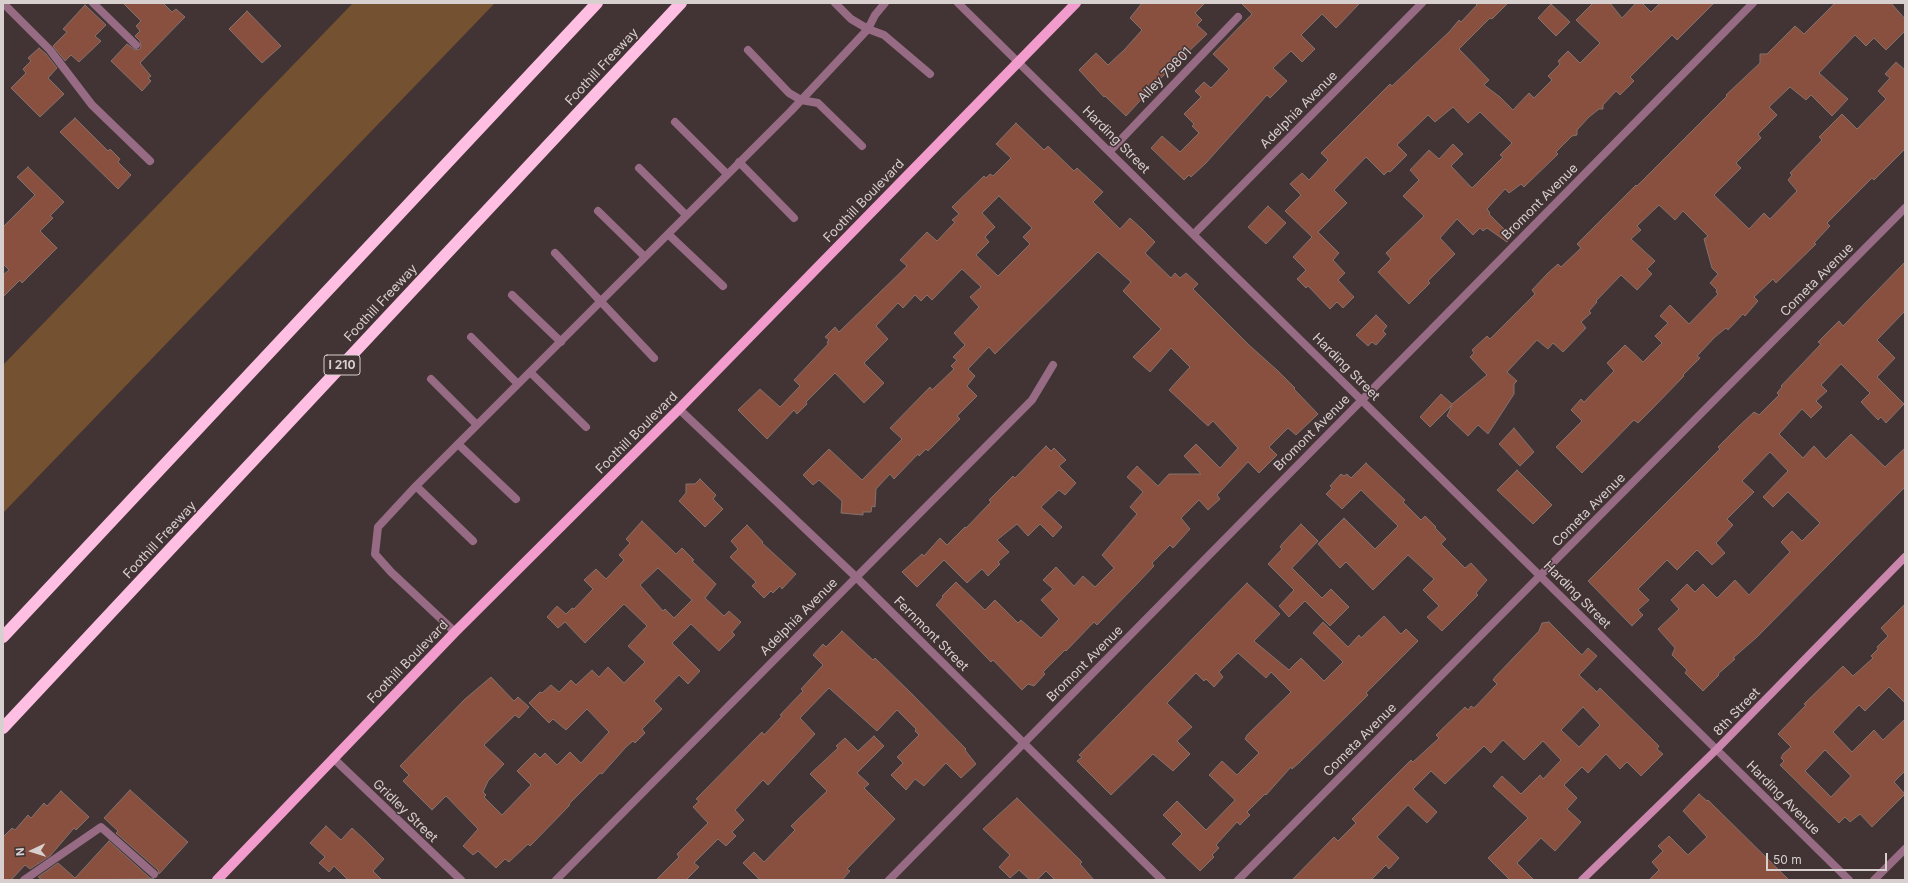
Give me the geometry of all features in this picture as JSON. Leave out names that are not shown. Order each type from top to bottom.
[{"type":"highway","points":[[3,637],[597,3]]},
{"type":"highway","name":"Foothill Freeway","points":[[3,728],[681,3]]},
{"type":"main road","name":"Foothill Boulevard","points":[[217,880],[455,632],[680,409],[1076,3]]},
{"type":"street","points":[[3,3],[50,50],[92,105],[150,161]]},
{"type":"street","points":[[94,3],[136,45]]},
{"type":"street","points":[[835,3],[850,19],[868,29],[884,35],[930,74]]},
{"type":"street","points":[[455,632],[375,554],[378,527],[416,486],[801,100],[868,29],[875,15],[885,3]]},
{"type":"street","name":"Harding Street","points":[[958,3],[1019,61],[1717,749]]},
{"type":"street","name":"Adelphia Avenue","points":[[1194,234],[1422,3]]},
{"type":"street","name":"Bromont Avenue","points":[[889,880],[1752,3]]},
{"type":"street","name":"Alley 79801","points":[[1110,151],[1238,17]]},
{"type":"street","points":[[748,50],[789,93],[801,100],[818,103],[862,146]]},
{"type":"street","points":[[675,122],[728,174]]},
{"type":"street","points":[[739,162],[794,218]]},
{"type":"street","points":[[639,168],[686,215]]},
{"type":"street","name":"Cometa Avenue","points":[[1238,880],[1905,208]]},
{"type":"street","points":[[598,211],[645,257]]},
{"type":"street","points":[[668,234],[723,286]]},
{"type":"street","points":[[555,253],[654,358]]},
{"type":"street","points":[[512,295],[560,342]]},
{"type":"street","points":[[471,337],[518,384]]},
{"type":"street","name":"Adelphia Avenue","points":[[556,880],[1032,400],[1053,366]]},
{"type":"street","points":[[530,372],[586,427]]},
{"type":"street","points":[[431,379],[477,425]]},
{"type":"street","name":"Fernmont Street","points":[[680,409],[856,577],[1162,880]]},
{"type":"street","points":[[458,444],[516,499]]},
{"type":"street","points":[[416,486],[473,541]]},
{"type":"street","name":"8th Street","points":[[1582,880],[1717,749],[1905,557]]},
{"type":"street","name":"Harding Avenue","points":[[1717,749],[1850,880]]},
{"type":"street","name":"Gridley Street","points":[[333,758],[460,880]]},
{"type":"street","points":[[24,880],[101,827],[154,874]]},
{"type":"street","points":[[1874,880],[1905,849]]},
{"type":"shaded area","points":[[353,3],[495,3],[3,513],[3,365]]},
{"type":"building","points":[[123,3],[163,3],[172,12],[176,9],[185,17],[140,63],[151,76],[148,78],[151,81],[142,91],[111,61],[127,44],[135,50],[140,49],[141,46],[140,41],[135,36],[140,31],[136,26],[141,21]]},
{"type":"building","points":[[1142,3],[1205,3],[1195,13],[1202,20],[1197,25],[1207,34],[1161,78],[1126,116],[1105,96],[1104,97],[1079,70],[1096,53],[1108,65],[1125,49],[1142,30],[1130,18]]},
{"type":"building","points":[[1241,3],[1360,3],[1336,28],[1322,14],[1301,35],[1315,49],[1302,62],[1291,51],[1273,68],[1287,81],[1270,98],[1267,95],[1206,163],[1191,177],[1189,175],[1184,180],[1151,148],[1162,136],[1180,152],[1199,133],[1192,126],[1194,124],[1184,114],[1201,97],[1195,91],[1204,82],[1211,88],[1229,69],[1213,54],[1252,14]]},
{"type":"building","points":[[1475,3],[1508,3],[1492,19],[1490,18],[1459,49],[1489,80],[1484,85],[1500,97],[1513,110],[1529,93],[1534,98],[1552,80],[1548,76],[1560,64],[1558,61],[1568,51],[1580,63],[1600,43],[1576,20],[1593,3],[1610,3],[1622,18],[1636,3],[1642,3],[1651,12],[1660,3],[1714,3],[1677,40],[1672,35],[1630,77],[1634,81],[1620,95],[1616,91],[1603,105],[1603,109],[1599,109],[1589,117],[1577,130],[1577,135],[1572,136],[1556,152],[1558,154],[1524,187],[1521,184],[1509,193],[1505,189],[1487,209],[1490,213],[1489,214],[1512,237],[1507,242],[1487,228],[1483,231],[1480,228],[1473,235],[1457,219],[1440,238],[1455,254],[1428,281],[1430,283],[1409,304],[1378,272],[1391,259],[1386,253],[1424,216],[1403,196],[1419,180],[1410,170],[1429,150],[1439,159],[1453,144],[1463,154],[1451,166],[1472,188],[1503,157],[1500,155],[1512,143],[1480,112],[1468,123],[1453,107],[1435,122],[1428,115],[1397,145],[1407,155],[1390,172],[1388,171],[1384,175],[1366,157],[1334,190],[1347,203],[1318,232],[1339,253],[1333,260],[1345,273],[1338,280],[1354,297],[1343,308],[1337,302],[1330,309],[1308,286],[1306,288],[1297,279],[1306,270],[1293,257],[1312,237],[1285,211],[1301,195],[1290,184],[1302,173],[1309,180],[1328,160],[1321,153],[1390,84],[1392,86],[1450,31],[1459,20],[1461,22],[1477,5]]},
{"type":"building","points":[[1835,3],[1891,3],[1905,19],[1905,31],[1886,50],[1874,38],[1866,46],[1855,35],[1819,73],[1848,99],[1832,116],[1811,95],[1806,100],[1790,87],[1769,107],[1777,115],[1758,134],[1761,138],[1736,163],[1741,168],[1714,195],[1749,229],[1764,213],[1770,219],[1797,191],[1788,180],[1792,175],[1790,173],[1822,140],[1819,137],[1842,114],[1857,129],[1886,99],[1878,91],[1890,78],[1885,74],[1896,62],[1905,70],[1905,149],[1874,180],[1872,178],[1827,223],[1830,226],[1814,243],[1816,244],[1776,283],[1773,279],[1754,297],[1758,301],[1745,316],[1743,314],[1728,330],[1726,328],[1715,337],[1697,356],[1700,358],[1651,410],[1638,423],[1634,420],[1582,473],[1556,447],[1582,421],[1571,410],[1581,399],[1584,402],[1614,371],[1607,363],[1625,345],[1643,362],[1662,343],[1655,336],[1668,323],[1660,316],[1670,305],[1689,324],[1718,294],[1716,292],[1717,290],[1710,283],[1718,274],[1712,268],[1704,239],[1708,236],[1683,211],[1675,220],[1659,205],[1637,226],[1641,230],[1631,239],[1655,261],[1647,269],[1652,274],[1637,290],[1621,275],[1596,301],[1597,302],[1589,311],[1591,313],[1581,322],[1586,328],[1563,352],[1553,343],[1548,349],[1537,340],[1507,372],[1517,381],[1514,384],[1514,394],[1488,434],[1478,425],[1468,436],[1447,416],[1452,405],[1430,427],[1420,417],[1441,394],[1452,404],[1487,375],[1470,357],[1474,353],[1472,350],[1487,336],[1490,339],[1535,294],[1532,290],[1548,273],[1558,264],[1561,267],[1581,248],[1577,244],[1760,63],[1760,54],[1767,54],[1795,26],[1804,34]]},
{"type":"building","points":[[1551,4],[1570,22],[1556,36],[1538,18]]},
{"type":"building","points":[[85,5],[106,25],[95,36],[101,41],[79,62],[71,55],[65,61],[53,46],[67,32],[63,29]]},
{"type":"building","points":[[247,11],[281,46],[262,63],[229,29]]},
{"type":"building","points":[[39,48],[57,68],[48,78],[64,94],[40,117],[11,88],[26,73],[23,69],[31,61],[28,58]]},
{"type":"building","points":[[75,118],[108,151],[110,149],[120,159],[118,162],[131,175],[118,189],[60,132]]},
{"type":"building","points":[[1016,123],[1044,150],[1048,146],[1074,171],[1077,168],[1103,192],[1093,202],[1120,229],[1130,218],[1142,229],[1155,242],[1145,253],[1171,278],[1175,273],[1180,278],[1186,273],[1198,284],[1193,289],[1295,388],[1294,389],[1318,414],[1296,435],[1288,428],[1269,447],[1277,455],[1259,473],[1248,462],[1217,495],[1220,499],[1208,510],[1199,500],[1181,518],[1190,529],[1173,548],[1170,545],[1152,563],[1154,566],[1135,586],[1097,625],[1094,622],[1066,651],[1065,650],[1043,672],[1045,674],[1034,686],[1028,684],[1022,690],[993,660],[991,662],[936,605],[943,597],[942,596],[956,582],[985,610],[995,600],[1018,623],[1021,620],[1041,638],[1059,619],[1041,600],[1053,589],[1043,580],[1056,567],[1074,586],[1083,576],[1095,587],[1114,568],[1102,555],[1137,514],[1130,507],[1143,492],[1127,477],[1137,466],[1158,486],[1169,474],[1201,474],[1184,456],[1196,444],[1220,468],[1238,448],[1213,421],[1208,426],[1169,390],[1190,367],[1171,348],[1150,372],[1133,357],[1161,329],[1123,291],[1131,282],[1098,252],[995,354],[989,347],[968,369],[975,376],[967,386],[977,396],[957,416],[960,419],[928,451],[926,449],[919,456],[918,454],[894,479],[890,474],[876,489],[875,507],[872,506],[871,512],[863,512],[863,515],[841,513],[842,501],[819,480],[813,485],[803,475],[829,449],[862,480],[902,439],[890,428],[930,387],[932,390],[954,369],[951,366],[957,360],[953,357],[965,345],[954,333],[979,307],[970,297],[981,287],[962,269],[932,300],[927,295],[921,301],[915,295],[903,308],[898,303],[876,326],[888,339],[864,363],[884,383],[864,403],[835,373],[806,402],[807,404],[797,414],[794,410],[767,439],[738,410],[760,389],[780,407],[800,386],[794,380],[828,344],[827,342],[829,340],[825,337],[835,327],[839,332],[907,266],[900,260],[927,232],[937,241],[955,222],[952,220],[959,214],[952,207],[984,176],[986,178],[990,174],[993,176],[1011,158],[996,144]],"holes":[[[999,196],[1032,228],[1023,237],[1030,244],[998,276],[976,255],[989,242],[985,237],[995,227],[982,213]]]},
{"type":"building","points":[[28,167],[64,202],[50,216],[53,218],[40,231],[57,248],[22,283],[20,280],[3,297],[3,275],[9,270],[3,264],[3,227],[35,195],[17,177]]},
{"type":"building","points":[[1268,206],[1286,223],[1266,244],[1248,227]]},
{"type":"building","points":[[1905,262],[1905,311],[1877,340],[1895,358],[1877,377],[1904,404],[1886,423],[1881,417],[1878,420],[1861,402],[1870,393],[1841,364],[1821,385],[1827,391],[1816,401],[1822,407],[1811,418],[1802,409],[1779,434],[1803,458],[1814,446],[1826,459],[1851,434],[1885,467],[1905,448],[1905,487],[1757,637],[1733,658],[1735,659],[1718,674],[1719,675],[1703,691],[1685,673],[1687,670],[1672,655],[1675,648],[1658,629],[1679,609],[1671,600],[1687,584],[1695,592],[1703,584],[1717,598],[1735,580],[1749,595],[1790,552],[1781,542],[1792,531],[1802,541],[1820,523],[1788,492],[1773,507],[1763,497],[1788,471],[1770,452],[1742,481],[1754,492],[1727,519],[1733,525],[1716,543],[1725,553],[1712,565],[1697,550],[1677,570],[1667,560],[1638,589],[1649,600],[1638,610],[1643,615],[1632,626],[1588,581],[1720,449],[1718,447],[1738,427],[1754,412],[1759,415],[1779,395],[1777,393],[1782,387],[1781,386],[1821,344],[1818,342],[1839,321],[1843,326]]},
{"type":"building","points":[[1376,315],[1387,326],[1383,331],[1386,334],[1376,345],[1372,342],[1368,346],[1356,335]]},
{"type":"building","points":[[1514,428],[1534,452],[1520,466],[1499,444]]},
{"type":"building","points":[[1046,446],[1051,451],[1054,448],[1066,460],[1059,466],[1076,483],[1065,495],[1059,490],[1041,507],[1062,527],[1053,537],[1040,524],[1028,536],[1017,524],[997,540],[1009,552],[998,562],[1000,564],[988,576],[982,569],[967,583],[944,560],[917,587],[902,572],[922,554],[924,556],[940,538],[947,545],[991,502],[989,500],[1013,476],[1015,478]]},
{"type":"building","points":[[1366,463],[1405,500],[1403,502],[1421,520],[1425,516],[1436,527],[1435,528],[1446,539],[1441,544],[1465,568],[1471,563],[1487,580],[1476,593],[1478,595],[1442,631],[1427,617],[1439,606],[1423,590],[1434,579],[1408,555],[1373,590],[1346,562],[1340,568],[1318,544],[1344,518],[1375,549],[1398,526],[1361,490],[1342,509],[1326,494],[1332,488],[1330,486],[1341,474],[1344,476],[1347,474],[1351,478]]},
{"type":"building","points":[[1517,470],[1552,505],[1533,524],[1497,490]]},
{"type":"building","points":[[700,479],[716,495],[713,499],[723,509],[705,527],[679,501],[686,493],[686,484],[695,484]]},
{"type":"building","points":[[642,521],[676,554],[682,548],[694,560],[692,561],[716,584],[705,598],[724,616],[729,611],[741,622],[732,632],[735,635],[719,651],[691,624],[672,643],[700,671],[688,684],[679,675],[654,701],[662,709],[642,729],[645,733],[635,743],[633,741],[626,747],[602,774],[600,773],[570,803],[569,806],[530,846],[528,844],[509,862],[505,859],[496,868],[478,851],[473,855],[463,846],[478,829],[446,796],[432,810],[403,781],[409,775],[400,766],[465,699],[491,677],[514,701],[518,697],[529,707],[519,718],[515,715],[484,745],[504,764],[488,781],[483,792],[486,795],[484,797],[502,815],[531,785],[517,771],[535,753],[540,758],[545,753],[557,765],[570,752],[581,763],[609,732],[587,709],[566,730],[553,719],[549,723],[529,703],[540,692],[542,693],[551,685],[559,692],[571,680],[576,685],[592,670],[599,677],[608,667],[624,683],[645,662],[628,646],[647,626],[624,604],[585,643],[565,622],[558,628],[547,617],[557,606],[566,614],[572,608],[574,609],[593,589],[584,580],[596,569],[606,579],[624,560],[619,555],[630,543],[626,539]],"holes":[[[658,568],[692,600],[674,618],[665,609],[663,611],[640,585]]]},
{"type":"building","points":[[1301,524],[1318,541],[1292,568],[1322,598],[1331,589],[1349,607],[1330,626],[1305,601],[1289,617],[1279,606],[1294,590],[1268,564],[1282,549],[1280,547],[1282,544]]},
{"type":"building","points":[[747,525],[763,542],[762,543],[796,574],[782,589],[780,586],[773,593],[771,591],[764,598],[752,586],[756,582],[730,557],[738,549],[731,541]]},
{"type":"building","points":[[1247,583],[1280,614],[1254,641],[1289,670],[1301,658],[1324,681],[1343,662],[1313,633],[1323,622],[1348,647],[1359,635],[1361,638],[1384,616],[1401,634],[1406,629],[1418,641],[1366,693],[1368,695],[1300,762],[1292,769],[1291,767],[1266,795],[1265,794],[1247,812],[1250,815],[1240,825],[1237,822],[1216,845],[1219,848],[1212,855],[1214,857],[1200,871],[1172,844],[1182,834],[1163,815],[1177,801],[1206,830],[1235,800],[1209,775],[1222,761],[1237,775],[1259,753],[1245,739],[1247,735],[1291,692],[1271,672],[1266,678],[1238,653],[1219,672],[1223,677],[1214,687],[1206,679],[1204,681],[1196,673],[1167,703],[1192,727],[1177,741],[1190,754],[1173,771],[1153,754],[1111,795],[1077,761],[1082,757],[1079,755]]},
{"type":"building","points":[[1905,604],[1905,703],[1889,687],[1865,711],[1859,705],[1833,732],[1852,752],[1874,730],[1883,740],[1905,719],[1905,771],[1894,782],[1905,794],[1872,827],[1860,814],[1850,822],[1845,817],[1839,823],[1780,765],[1784,761],[1781,758],[1783,754],[1791,747],[1778,734],[1806,705],[1804,704],[1843,666],[1853,676],[1873,658],[1871,656],[1878,649],[1877,647],[1888,636],[1881,628]],"holes":[[[1825,750],[1851,776],[1831,797],[1805,771]]]},
{"type":"building","points":[[1549,622],[1582,655],[1588,648],[1597,656],[1579,675],[1597,692],[1600,688],[1659,746],[1657,749],[1663,754],[1641,776],[1627,762],[1620,769],[1606,754],[1588,773],[1582,767],[1564,785],[1577,798],[1567,809],[1581,822],[1555,851],[1541,838],[1517,863],[1534,880],[1510,880],[1488,858],[1528,818],[1493,786],[1502,776],[1521,794],[1540,775],[1543,779],[1561,760],[1543,741],[1524,760],[1503,740],[1491,753],[1484,746],[1445,784],[1431,771],[1413,789],[1437,812],[1427,823],[1408,805],[1377,837],[1399,858],[1389,869],[1386,865],[1371,880],[1292,880],[1334,837],[1338,841],[1356,823],[1352,819],[1411,760],[1413,762],[1439,738],[1436,735],[1465,707],[1468,710],[1471,706],[1474,708],[1497,684],[1493,680],[1495,677],[1539,631],[1542,623]],"holes":[[[1583,707],[1600,725],[1579,747],[1561,730]]]},
{"type":"building","points":[[842,631],[873,660],[875,658],[911,693],[966,749],[965,750],[976,764],[961,778],[946,763],[924,786],[915,779],[906,790],[891,775],[903,763],[897,757],[919,735],[915,731],[916,729],[897,710],[877,731],[829,688],[800,718],[815,734],[768,785],[763,780],[735,810],[744,820],[732,832],[736,836],[726,846],[718,839],[694,863],[699,867],[686,880],[656,880],[679,857],[677,854],[708,823],[693,807],[699,801],[696,799],[762,732],[764,735],[782,716],[780,715],[803,691],[801,689],[823,665],[813,655],[823,644],[826,647]]},
{"type":"building","points":[[874,736],[884,746],[857,773],[869,784],[864,788],[895,819],[847,869],[850,871],[842,880],[760,880],[743,863],[754,852],[764,862],[795,830],[791,826],[827,791],[810,774],[838,748],[836,746],[845,738],[858,751]]},
{"type":"building","points":[[130,790],[188,842],[159,874],[158,870],[116,833],[118,831],[104,818]]},
{"type":"building","points":[[61,791],[89,817],[76,830],[74,828],[50,856],[30,869],[25,865],[11,880],[3,880],[3,837],[12,828],[15,830],[28,815],[31,818],[44,803],[47,806]]},
{"type":"building","points":[[1699,794],[1707,801],[1708,800],[1789,880],[1649,880],[1659,870],[1652,862],[1663,851],[1658,846],[1669,836],[1688,855],[1707,837],[1683,811]]},
{"type":"building","points":[[1017,798],[1082,862],[1080,864],[1094,880],[1055,880],[1046,871],[1037,880],[1030,880],[1019,870],[1010,878],[999,867],[1010,855],[983,829]]},
{"type":"building","points":[[326,826],[341,840],[352,828],[366,841],[384,859],[373,871],[382,880],[348,880],[334,866],[329,872],[319,863],[325,857],[310,843]]},
{"type":"building","points":[[109,841],[150,878],[154,879],[42,880],[38,877],[58,863],[75,878]]}]
